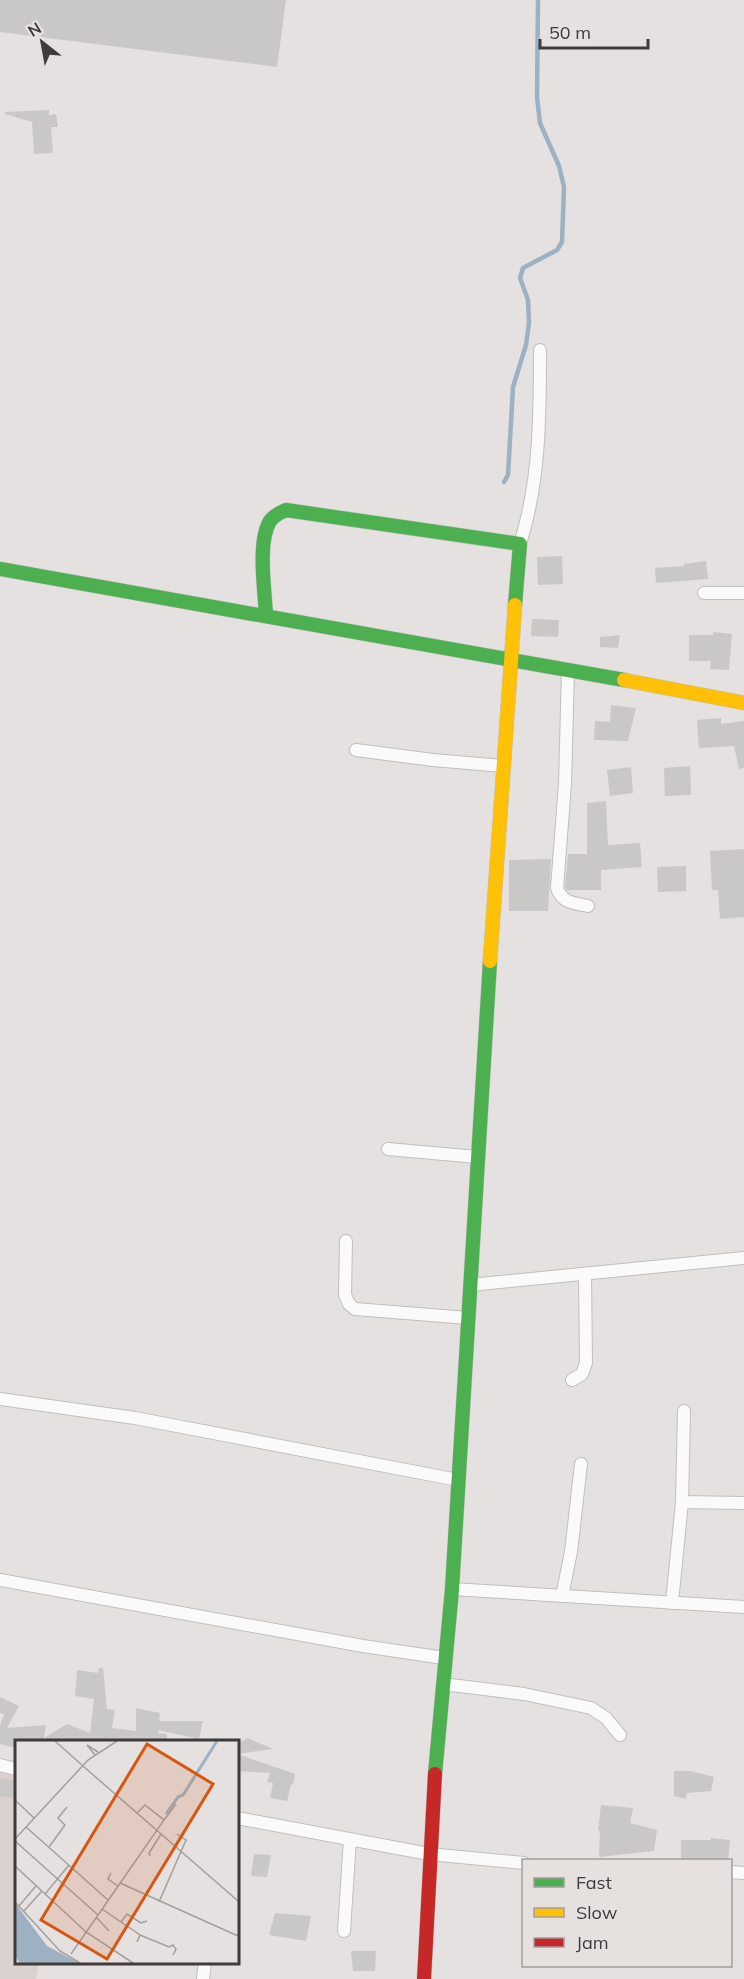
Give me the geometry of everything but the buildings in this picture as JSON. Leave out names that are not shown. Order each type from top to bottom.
[{"type":"street","points":[[424,1979],[429,1854],[444,1658],[452,1589],[477,1157],[510,659],[520,544],[533,499],[537,457],[540,350]]},
{"type":"street","points":[[266,616],[264,561],[266,532],[274,516],[286,510],[520,544]]},
{"type":"street","points":[[0,569],[510,659],[744,703]]},
{"type":"street","points":[[704,593],[744,594]]},
{"type":"street","points":[[568,670],[565,784],[556,882],[561,897],[565,901],[588,906]]},
{"type":"street","points":[[356,750],[503,766]]},
{"type":"street","points":[[388,1149],[477,1157]]},
{"type":"street","points":[[346,1241],[345,1295],[352,1307],[363,1310],[468,1318]]},
{"type":"street","points":[[470,1285],[744,1258]]},
{"type":"street","points":[[572,1380],[582,1374],[586,1363],[585,1274]]},
{"type":"street","points":[[0,1399],[135,1418],[458,1480]]},
{"type":"street","points":[[672,1603],[682,1502],[684,1411]]},
{"type":"street","points":[[562,1596],[581,1464]]},
{"type":"street","points":[[682,1502],[744,1503]]},
{"type":"street","points":[[0,1580],[363,1646],[444,1658]]},
{"type":"street","points":[[452,1589],[744,1607]]},
{"type":"street","points":[[442,1684],[524,1694],[591,1708],[606,1718],[620,1735]]},
{"type":"street","points":[[0,1765],[15,1769]]},
{"type":"street","points":[[238,1818],[429,1854],[522,1863]]},
{"type":"street","points":[[344,1931],[351,1839]]},
{"type":"street","points":[[203,1979],[206,1964]]},
{"type":"shaded area","points":[[0,1767],[15,1771],[15,1964],[39,1964],[36,1979],[0,1979]]},
{"type":"waterway","points":[[504,482],[508,475],[513,387],[526,345],[529,323],[528,300],[520,278],[523,268],[557,250],[562,242],[564,187],[559,166],[540,123],[537,97],[538,0]]},
{"type":"traffic: fast","points":[[266,616],[263,567],[266,530],[270,521],[286,510],[520,544],[515,605]]},
{"type":"traffic: fast","points":[[0,569],[624,680]]},
{"type":"traffic: fast","points":[[435,1774],[452,1589],[490,961]]},
{"type":"traffic: slow","points":[[490,961],[515,605]]},
{"type":"traffic: slow","points":[[624,680],[744,703]]},
{"type":"traffic: jam","points":[[424,1979],[435,1774]]}]
